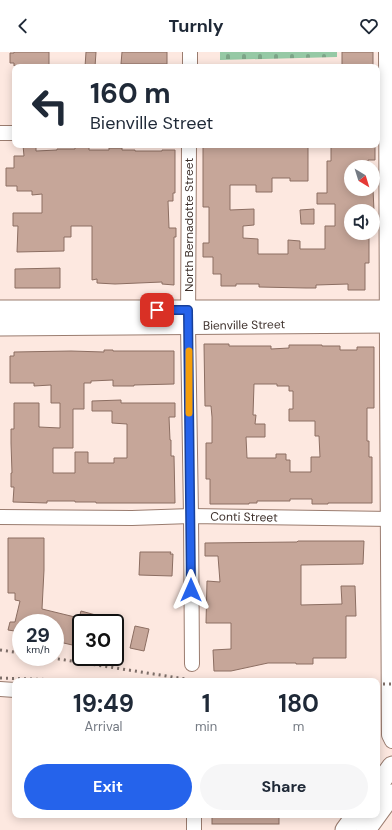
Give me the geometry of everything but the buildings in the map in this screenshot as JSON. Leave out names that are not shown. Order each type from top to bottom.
[{"type":"street","points":[[190,52],[190,64]]},
{"type":"street","points":[[386,52],[385,132],[389,316],[390,519],[383,690],[389,735],[392,741]]},
{"type":"street","points":[[0,133],[12,133]]},
{"type":"street","name":"North Bernadotte Street","points":[[189,148],[188,317],[192,664]]},
{"type":"street","name":"Bienville Street","points":[[0,310],[188,317],[389,316]]},
{"type":"street","name":"Bienville Street","points":[[0,326],[188,317]]},
{"type":"street","name":"Conti Street","points":[[0,517],[132,518],[191,516],[390,519]]},
{"type":"street","points":[[0,690],[12,690]]},
{"type":"street","points":[[380,783],[392,766]]},
{"type":"street","points":[[380,811],[392,794]]},
{"type":"street","points":[[194,818],[194,830]]},
{"type":"street","points":[[344,830],[354,818]]},
{"type":"street","points":[[366,830],[375,818]]},
{"type":"green space","points":[[220,52],[337,52],[337,57],[220,60]]},
{"type":"railway","points":[[0,650],[12,652]]},
{"type":"railway","points":[[64,660],[179,678]]},
{"type":"railway","points":[[0,678],[12,678]]},
{"type":"railway","points":[[380,684],[392,684]]},
{"type":"slow traffic","points":[[189,351],[189,413]]},
{"type":"route","points":[[157,310],[188,310],[191,590]]}]
